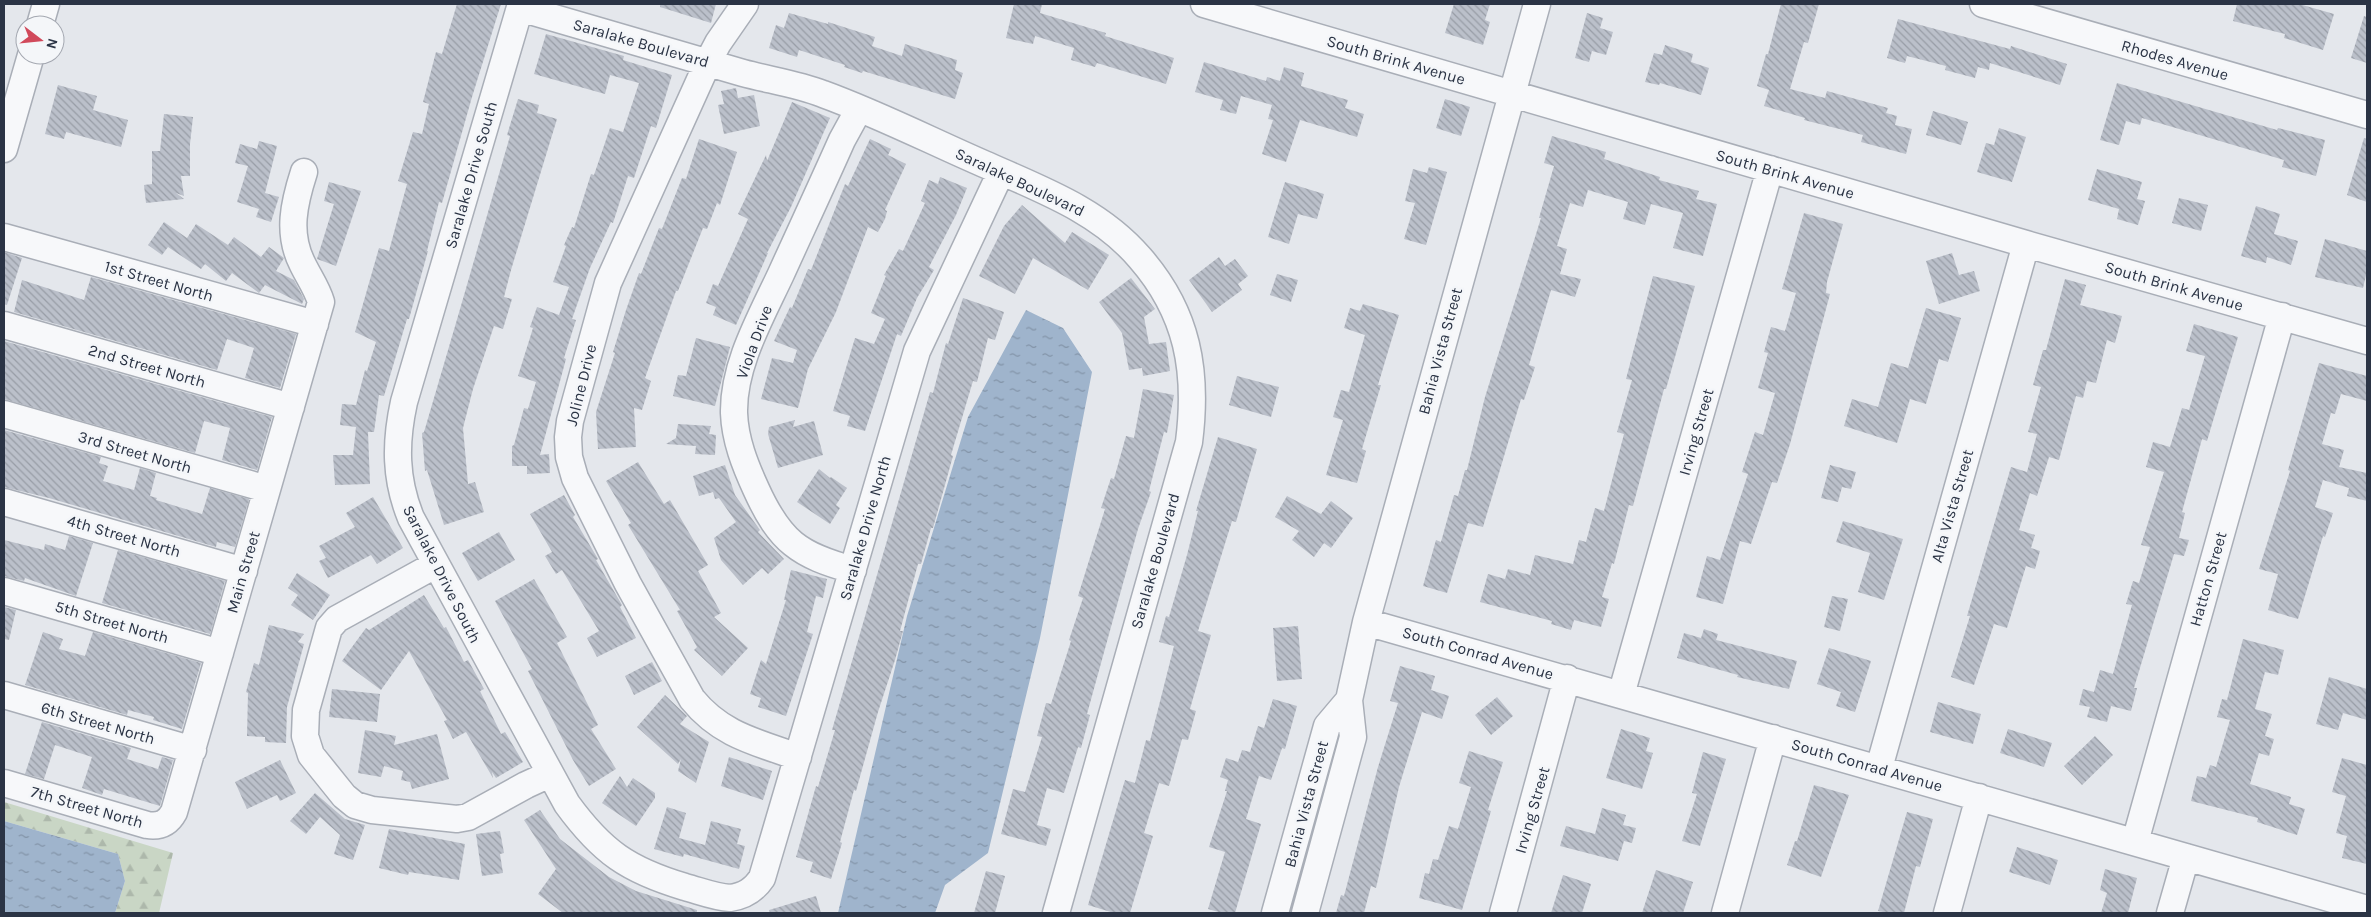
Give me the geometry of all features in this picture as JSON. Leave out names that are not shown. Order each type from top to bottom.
[{"type":"street","name":"Joline Drive","points":[[745,4],[718,43],[708,62],[608,283],[570,421],[569,457],[575,478],[628,584],[692,699],[704,713],[730,732],[798,757]]},
{"type":"street","name":"South Brink Avenue","points":[[1204,4],[2026,244],[2367,341]]},
{"type":"street","name":"Bahia Vista Street","points":[[1305,913],[1353,737],[1348,700],[1366,622],[1537,4]]},
{"type":"street","name":"Rhodes Avenue","points":[[1983,4],[2367,115]]},
{"type":"street","name":"Saralake Boulevard","points":[[521,6],[708,62],[821,93],[859,109],[1076,206],[1095,217],[1110,228],[1139,256],[1162,286],[1186,340],[1192,380],[1193,411],[1189,442],[1056,913]]},
{"type":"street","name":"Saralake Drive South","points":[[521,6],[399,424],[397,456],[404,502],[435,565],[550,774],[586,830],[607,850],[627,864],[657,879],[721,897],[739,897],[750,892]]},
{"type":"street","points":[[4,149],[28,65]]},
{"type":"street","name":"Viola Drive","points":[[852,570],[810,556],[784,537],[761,501],[747,471],[737,436],[734,412],[739,375],[751,339],[842,140],[859,109]]},
{"type":"street","name":"Irving Street","points":[[1621,695],[1770,169]]},
{"type":"street","name":"Main Street","points":[[170,820],[193,750],[321,302],[294,242],[294,205],[304,172]]},
{"type":"street","name":"Saralake Drive North","points":[[750,892],[762,878],[917,351],[1001,172]]},
{"type":"street","name":"1st Street North","points":[[4,237],[315,324]]},
{"type":"street","name":"Alta Vista Street","points":[[1879,768],[2026,244]]},
{"type":"street","name":"Hatton Street","points":[[2135,842],[2282,316]]},
{"type":"street","name":"2nd Street North","points":[[4,325],[291,407]]},
{"type":"street","name":"3rd Street North","points":[[4,414],[267,489]]},
{"type":"street","name":"4th Street North","points":[[4,502],[244,571]]},
{"type":"street","points":[[435,565],[337,619],[329,628],[306,710],[305,736],[311,755],[344,796],[355,805],[372,810],[457,819],[479,812],[526,785],[550,774]]},
{"type":"street","name":"5th Street North","points":[[4,591],[220,652]]},
{"type":"street","name":"South Conrad Avenue","points":[[1366,622],[1567,678],[2367,909]]},
{"type":"street","name":"Irving Street","points":[[1503,913],[1567,678]]},
{"type":"street","name":"6th Street North","points":[[4,695],[193,750]]},
{"type":"street","name":"Bahia Vista Street","points":[[1275,913],[1327,726],[1348,700]]},
{"type":"street","points":[[1725,913],[1773,738]]},
{"type":"street","name":"7th Street North","points":[[4,783],[147,825],[155,826],[170,820]]},
{"type":"street","points":[[1947,913],[1979,797]]},
{"type":"street","points":[[2170,913],[2186,857]]},
{"type":"green space","points":[[4,802],[173,853],[159,913],[115,913],[125,881],[118,854],[4,821]]},
{"type":"water","points":[[1026,310],[1063,328],[1092,372],[1040,638],[988,853],[945,885],[935,913],[838,913],[907,616],[968,417]]},
{"type":"water","points":[[4,821],[118,854],[125,881],[115,913],[4,913]]},
{"type":"building","points":[[457,4],[501,4],[442,203],[439,202],[428,251],[409,319],[407,319],[384,396],[379,395],[374,432],[368,432],[370,484],[335,485],[333,455],[353,455],[356,427],[340,425],[342,404],[356,405],[365,370],[367,371],[376,342],[355,332],[379,248],[389,251],[407,184],[398,181],[413,132],[422,134],[429,104],[423,102],[436,52],[442,54]]},
{"type":"building","points":[[660,4],[716,4],[711,23],[660,7]]},
{"type":"building","points":[[1014,4],[1042,4],[1040,13],[1106,33],[1105,36],[1174,58],[1166,84],[1097,63],[1095,67],[1071,60],[1074,48],[1035,36],[1033,44],[1006,38]]},
{"type":"building","points":[[1454,4],[1490,4],[1485,20],[1490,22],[1483,45],[1445,33]]},
{"type":"building","points":[[1781,4],[1819,4],[1808,43],[1804,42],[1790,89],[1825,98],[1827,91],[1888,108],[1886,113],[1897,116],[1895,125],[1912,129],[1906,154],[1861,142],[1863,135],[1804,120],[1805,118],[1764,106],[1769,90],[1757,86],[1766,54],[1768,54]]},
{"type":"building","points":[[2237,4],[2299,4],[2334,14],[2323,50],[2284,38],[2285,34],[2233,21]]},
{"type":"building","points":[[789,13],[828,24],[828,22],[875,37],[872,46],[902,56],[905,44],[957,60],[955,70],[963,73],[955,99],[863,71],[862,73],[844,67],[845,65],[799,50],[797,57],[769,48],[776,25],[784,28]]},
{"type":"building","points":[[1587,13],[1603,18],[1600,28],[1613,32],[1606,55],[1592,51],[1589,62],[1575,58]]},
{"type":"building","points":[[2364,16],[2367,17],[2367,63],[2351,58]]},
{"type":"building","points":[[1898,19],[2010,49],[2011,46],[2067,64],[2060,85],[1990,63],[1989,70],[1978,67],[1975,78],[1945,70],[1946,66],[1907,56],[1905,63],[1887,58]]},
{"type":"building","points":[[546,34],[624,56],[623,60],[672,75],[656,128],[651,126],[634,178],[628,176],[613,223],[611,222],[590,268],[572,319],[576,320],[564,358],[566,359],[540,455],[549,454],[550,473],[527,474],[527,466],[512,466],[512,446],[514,445],[524,408],[528,409],[536,382],[518,376],[533,328],[530,327],[537,307],[559,315],[569,287],[553,282],[566,246],[564,245],[572,227],[574,228],[591,174],[594,175],[610,128],[623,132],[639,83],[610,75],[605,94],[534,74]]},
{"type":"building","points":[[1665,45],[1693,54],[1691,62],[1709,68],[1701,95],[1660,83],[1659,85],[1645,82],[1654,53],[1662,55]]},
{"type":"building","points":[[1204,62],[1266,81],[1267,77],[1280,81],[1284,67],[1304,73],[1301,86],[1348,100],[1345,108],[1364,114],[1357,137],[1300,120],[1286,162],[1262,154],[1273,120],[1268,119],[1272,105],[1241,96],[1236,114],[1220,110],[1223,100],[1195,92]]},
{"type":"building","points":[[2117,83],[2277,130],[2278,128],[2325,140],[2316,176],[2282,167],[2284,160],[2142,118],[2140,125],[2126,121],[2119,145],[2100,140]]},
{"type":"building","points":[[58,85],[97,96],[93,110],[128,120],[121,147],[66,132],[64,139],[45,134]]},
{"type":"building","points":[[736,88],[738,98],[754,95],[760,126],[724,134],[718,105],[724,104],[721,91]]},
{"type":"building","points":[[518,99],[539,105],[537,113],[557,119],[504,297],[512,299],[503,329],[494,326],[473,389],[463,428],[468,484],[475,482],[484,512],[444,525],[427,470],[425,471],[422,433],[424,432],[510,136],[507,135]]},
{"type":"building","points":[[1445,99],[1470,107],[1461,136],[1436,128]]},
{"type":"building","points":[[792,102],[830,118],[791,207],[767,253],[736,325],[713,315],[716,307],[706,303],[713,284],[718,286],[748,219],[738,214],[766,155],[767,161]]},
{"type":"building","points":[[1933,111],[1968,122],[1961,145],[1926,135]]},
{"type":"building","points":[[164,114],[193,117],[190,144],[190,176],[181,176],[184,196],[176,193],[184,199],[146,203],[144,185],[152,184],[152,151],[160,151]]},
{"type":"building","points":[[1999,128],[2026,137],[2012,182],[1977,172],[1986,143],[1994,145]]},
{"type":"building","points":[[1552,136],[1606,152],[1604,159],[1660,177],[1659,180],[1699,191],[1696,199],[1717,204],[1703,256],[1673,248],[1683,213],[1651,204],[1645,225],[1623,219],[1628,202],[1588,190],[1583,207],[1570,203],[1557,246],[1567,249],[1560,274],[1581,279],[1575,297],[1551,290],[1529,365],[1535,367],[1524,400],[1521,399],[1483,527],[1468,523],[1447,593],[1423,586],[1436,540],[1441,542],[1454,495],[1458,496],[1465,470],[1467,470],[1485,397],[1541,218],[1539,218],[1554,166],[1544,163]]},
{"type":"building","points":[[2364,138],[2367,139],[2367,202],[2347,195]]},
{"type":"building","points":[[699,139],[737,152],[720,205],[717,203],[707,229],[703,228],[678,291],[676,291],[645,378],[651,381],[642,410],[634,408],[636,447],[598,449],[596,412],[615,353],[613,352],[626,310],[639,273],[641,274],[659,228],[662,229],[682,178],[686,179]]},
{"type":"building","points":[[870,139],[891,149],[888,155],[906,164],[885,210],[887,211],[885,219],[878,232],[868,227],[836,312],[808,369],[798,408],[761,399],[772,358],[793,363],[797,350],[774,341],[790,307],[792,308],[808,269],[811,270],[845,184],[848,186]]},
{"type":"building","points":[[259,141],[277,146],[265,193],[279,197],[271,222],[256,217],[259,209],[237,202],[248,166],[235,163],[240,144],[257,149]]},
{"type":"building","points":[[1429,167],[1447,172],[1426,245],[1404,239],[1415,203],[1405,201],[1413,169],[1427,173]]},
{"type":"building","points":[[2097,169],[2142,182],[2137,199],[2145,201],[2138,225],[2117,219],[2119,209],[2088,200]]},
{"type":"building","points":[[940,177],[967,188],[956,215],[929,267],[934,270],[917,298],[901,336],[897,334],[865,431],[847,426],[850,416],[833,411],[855,338],[874,344],[885,319],[871,313],[886,276],[884,275],[899,249],[903,251],[925,203],[921,201],[929,180],[938,184]]},
{"type":"building","points":[[329,182],[361,191],[336,266],[317,259],[334,204],[324,201]]},
{"type":"building","points":[[1285,182],[1324,194],[1317,219],[1298,214],[1289,244],[1268,237]]},
{"type":"building","points":[[2179,198],[2208,205],[2201,231],[2172,223]]},
{"type":"building","points":[[1022,205],[1065,243],[1072,232],[1109,255],[1088,290],[1033,258],[1015,294],[979,276],[1004,226]]},
{"type":"building","points":[[2256,206],[2280,214],[2274,234],[2298,241],[2291,265],[2267,257],[2266,263],[2241,256]]},
{"type":"building","points":[[1804,213],[1843,224],[1827,282],[1826,293],[1830,294],[1790,444],[1777,483],[1772,482],[1751,544],[1740,541],[1723,604],[1696,597],[1707,556],[1720,560],[1748,474],[1742,472],[1755,432],[1763,435],[1775,393],[1758,388],[1768,353],[1764,352],[1771,327],[1785,331],[1796,293],[1782,289]]},
{"type":"building","points":[[164,222],[187,238],[196,224],[228,245],[234,237],[261,257],[269,247],[284,258],[276,271],[294,280],[304,299],[302,304],[265,285],[259,293],[232,273],[226,281],[205,264],[201,269],[168,247],[162,255],[148,245]]},
{"type":"building","points":[[2325,239],[2367,251],[2367,271],[2363,288],[2315,277]]},
{"type":"building","points":[[4,252],[22,258],[7,305],[4,304]]},
{"type":"building","points":[[1952,253],[1959,275],[1974,271],[1980,291],[1939,304],[1926,261]]},
{"type":"building","points":[[1219,257],[1225,266],[1235,259],[1248,276],[1238,284],[1242,290],[1212,312],[1189,280]]},
{"type":"building","points":[[1277,274],[1298,280],[1291,302],[1270,295]]},
{"type":"building","points":[[1653,276],[1695,286],[1666,389],[1664,389],[1633,506],[1629,505],[1614,564],[1612,563],[1602,597],[1609,599],[1601,627],[1574,620],[1571,630],[1551,624],[1552,621],[1480,602],[1488,574],[1505,579],[1508,569],[1530,575],[1535,555],[1573,564],[1579,540],[1586,542],[1595,508],[1604,511],[1624,434],[1617,432],[1632,380],[1626,379]]},
{"type":"building","points":[[91,277],[296,334],[280,388],[245,378],[254,348],[227,339],[217,370],[14,312],[22,280],[84,300]]},
{"type":"building","points":[[1131,278],[1155,309],[1144,317],[1149,344],[1166,342],[1170,371],[1143,376],[1142,368],[1129,370],[1122,333],[1099,302]]},
{"type":"building","points":[[2065,279],[2086,285],[2080,305],[2122,316],[2115,343],[2107,340],[2096,383],[2087,381],[2083,398],[2076,396],[2059,460],[2049,457],[2037,496],[2030,493],[2019,530],[2035,535],[2031,548],[2040,551],[2035,569],[2026,566],[2007,628],[1994,624],[1974,685],[1951,677],[1970,616],[1967,616],[2011,467],[2027,472],[2037,434],[2028,432],[2041,387],[2033,385],[2043,350],[2046,350]]},
{"type":"building","points":[[963,298],[1004,312],[995,340],[988,338],[977,382],[973,381],[951,455],[953,456],[933,528],[931,528],[921,564],[918,564],[900,631],[903,631],[895,660],[856,791],[854,790],[840,842],[842,843],[831,879],[810,872],[813,862],[796,857],[816,786],[818,787],[835,730],[832,730],[930,392],[933,393],[946,343],[948,344]]},
{"type":"building","points":[[1363,304],[1399,315],[1378,385],[1381,385],[1362,449],[1366,451],[1357,483],[1326,475],[1343,420],[1333,417],[1341,390],[1349,392],[1365,335],[1344,328],[1350,308],[1360,311]]},
{"type":"building","points":[[1926,308],[1961,318],[1948,362],[1939,359],[1926,404],[1910,399],[1897,443],[1844,426],[1852,399],[1878,407],[1891,363],[1908,368]]},
{"type":"building","points":[[2194,324],[2238,337],[2207,441],[2202,439],[2182,512],[2185,513],[2179,538],[2189,540],[2184,556],[2174,554],[2134,688],[2137,688],[2131,711],[2111,706],[2107,722],[2087,717],[2090,707],[2079,705],[2083,689],[2094,692],[2100,670],[2113,674],[2132,605],[2126,604],[2133,581],[2139,583],[2150,547],[2141,545],[2164,472],[2146,467],[2153,442],[2170,447],[2182,408],[2189,410],[2205,356],[2186,351]]},
{"type":"building","points":[[696,338],[730,347],[715,406],[673,396],[678,375],[686,376]]},
{"type":"building","points":[[4,341],[272,417],[257,470],[222,460],[230,428],[204,421],[195,453],[4,399]]},
{"type":"building","points":[[2319,363],[2367,376],[2367,401],[2341,394],[2335,414],[2331,413],[2322,444],[2344,450],[2339,467],[2367,473],[2367,501],[2347,496],[2349,488],[2323,480],[2315,507],[2333,513],[2325,537],[2323,536],[2298,619],[2268,610],[2278,574],[2259,569],[2290,471],[2288,470]]},
{"type":"building","points":[[1237,376],[1279,387],[1271,417],[1229,405]]},
{"type":"building","points":[[1143,389],[1174,395],[1167,433],[1164,432],[1149,491],[1151,492],[1138,529],[1087,714],[1090,715],[1081,748],[1078,747],[1064,793],[1047,788],[1037,825],[1051,829],[1046,846],[1001,834],[1013,789],[1025,792],[1042,737],[1037,736],[1046,703],[1051,704],[1083,598],[1078,596],[1105,509],[1101,508],[1111,478],[1114,479],[1126,436],[1134,438]]},
{"type":"building","points":[[795,420],[793,427],[814,421],[823,455],[778,468],[768,434],[769,427]]},
{"type":"building","points":[[678,424],[711,426],[709,434],[716,435],[715,455],[695,454],[696,446],[666,444],[676,438]]},
{"type":"building","points":[[4,430],[101,457],[99,463],[108,466],[103,481],[134,490],[140,468],[156,473],[150,496],[157,498],[156,500],[202,514],[210,488],[249,499],[235,547],[217,542],[216,547],[49,498],[4,487]]},
{"type":"building","points":[[1218,437],[1257,449],[1236,522],[1232,521],[1198,631],[1211,635],[1190,709],[1196,711],[1188,740],[1182,739],[1169,786],[1159,783],[1144,833],[1153,836],[1130,913],[1114,913],[1088,905],[1125,780],[1135,783],[1146,740],[1150,741],[1174,646],[1159,642],[1166,616],[1169,617],[1187,555],[1198,511],[1196,511]]},
{"type":"building","points":[[638,462],[664,504],[670,500],[708,565],[698,571],[721,613],[714,617],[748,648],[722,676],[694,650],[697,647],[677,611],[680,610],[628,525],[631,523],[606,481]]},
{"type":"building","points":[[725,465],[735,495],[760,530],[758,532],[784,559],[768,574],[762,568],[743,585],[721,560],[714,538],[736,522],[719,498],[715,499],[713,492],[699,496],[693,476]]},
{"type":"building","points":[[1830,465],[1856,472],[1851,489],[1842,487],[1838,502],[1821,498]]},
{"type":"building","points":[[819,469],[847,488],[836,505],[840,508],[830,524],[797,502]]},
{"type":"building","points":[[564,495],[575,515],[573,517],[622,605],[620,607],[636,638],[597,657],[587,638],[599,631],[562,570],[556,574],[545,556],[552,552],[530,514]]},
{"type":"building","points":[[1287,496],[1321,514],[1331,501],[1353,518],[1331,548],[1324,543],[1314,557],[1292,540],[1299,531],[1275,517]]},
{"type":"building","points":[[373,497],[403,548],[377,564],[371,555],[328,578],[319,561],[326,558],[319,546],[355,527],[346,513]]},
{"type":"building","points":[[1843,521],[1903,539],[1884,600],[1858,592],[1870,553],[1836,542]]},
{"type":"building","points":[[499,532],[515,560],[478,581],[462,553]]},
{"type":"building","points":[[69,536],[93,543],[76,596],[25,578],[24,581],[4,576],[4,540],[44,550],[45,544],[65,550]]},
{"type":"building","points":[[118,550],[225,581],[210,634],[102,603]]},
{"type":"building","points":[[791,570],[827,579],[823,598],[816,596],[807,632],[813,634],[786,716],[758,707],[761,698],[750,694],[761,660],[766,664],[786,600],[784,600]]},
{"type":"building","points":[[297,573],[330,595],[313,620],[291,605],[298,595],[288,588]]},
{"type":"building","points":[[534,579],[567,637],[557,643],[598,725],[591,729],[616,769],[589,786],[573,760],[528,671],[532,669],[495,601]]},
{"type":"building","points":[[424,595],[444,628],[446,627],[464,662],[468,660],[484,689],[480,691],[501,734],[505,732],[523,762],[496,778],[492,772],[493,778],[466,732],[453,739],[444,721],[447,720],[409,651],[381,690],[342,661],[366,628],[369,630]]},
{"type":"building","points":[[1832,596],[1848,599],[1840,631],[1824,627]]},
{"type":"building","points":[[4,607],[16,610],[9,640],[4,639]]},
{"type":"building","points":[[269,625],[304,634],[298,642],[304,644],[287,707],[286,743],[265,742],[265,737],[247,736],[248,693],[246,692],[254,663],[259,665]]},
{"type":"building","points":[[1298,626],[1302,679],[1277,681],[1273,628]]},
{"type":"building","points":[[1704,629],[1718,634],[1716,640],[1797,661],[1789,689],[1737,677],[1738,675],[1677,658],[1684,633],[1701,638]]},
{"type":"building","points":[[43,632],[63,639],[59,649],[85,656],[93,632],[201,663],[182,729],[153,720],[154,717],[128,710],[127,715],[25,685]]},
{"type":"building","points":[[2243,639],[2284,650],[2278,675],[2265,672],[2255,709],[2272,714],[2265,736],[2274,739],[2269,756],[2259,753],[2250,784],[2291,797],[2289,804],[2305,809],[2297,835],[2257,822],[2258,818],[2191,801],[2197,776],[2206,778],[2210,765],[2216,767],[2230,720],[2217,717],[2222,699],[2227,700]]},
{"type":"building","points":[[1829,648],[1871,661],[1855,712],[1836,706],[1841,692],[1817,684]]},
{"type":"building","points":[[652,662],[662,681],[634,695],[625,676]]},
{"type":"building","points":[[1400,666],[1435,676],[1431,690],[1449,696],[1442,719],[1422,712],[1399,787],[1376,888],[1371,886],[1364,913],[1336,913],[1341,895],[1344,896],[1378,767],[1398,703],[1390,701]]},
{"type":"building","points":[[2329,677],[2367,689],[2367,720],[2343,713],[2338,730],[2316,724]]},
{"type":"building","points":[[332,689],[380,694],[377,722],[329,717]]},
{"type":"building","points":[[665,695],[687,716],[680,724],[709,742],[696,783],[678,771],[681,759],[678,764],[637,727]]},
{"type":"building","points":[[1497,697],[1513,716],[1491,735],[1475,715]]},
{"type":"building","points":[[1273,699],[1297,706],[1285,749],[1282,748],[1271,780],[1259,776],[1246,819],[1261,824],[1235,913],[1222,913],[1208,909],[1225,852],[1209,847],[1227,791],[1225,791],[1228,780],[1220,777],[1226,758],[1238,762],[1242,750],[1250,752],[1258,726],[1264,728]]},
{"type":"building","points":[[1938,702],[1981,714],[1973,744],[1930,732]]},
{"type":"building","points":[[42,722],[131,748],[127,759],[158,769],[162,757],[173,760],[160,806],[104,789],[102,795],[82,788],[92,757],[55,745],[44,779],[25,774]]},
{"type":"building","points":[[1621,729],[1650,738],[1646,751],[1653,753],[1642,789],[1606,778]]},
{"type":"building","points":[[2008,729],[2052,743],[2044,767],[2000,753]]},
{"type":"building","points":[[365,730],[396,736],[394,745],[437,734],[449,779],[412,789],[410,782],[401,780],[403,771],[384,766],[381,777],[358,773]]},
{"type":"building","points":[[2095,736],[2113,755],[2082,785],[2064,766]]},
{"type":"building","points":[[1469,751],[1503,762],[1488,810],[1491,811],[1462,910],[1419,898],[1425,873],[1429,874],[1433,859],[1438,860],[1449,826],[1458,829],[1471,787],[1459,783]]},
{"type":"building","points":[[1703,752],[1726,759],[1700,846],[1682,841],[1697,794],[1692,793]]},
{"type":"building","points":[[729,757],[772,771],[763,800],[721,786]]},
{"type":"building","points":[[2342,758],[2367,765],[2367,864],[2342,858],[2347,836],[2336,833],[2346,796],[2332,792]]},
{"type":"building","points":[[280,760],[296,793],[280,801],[277,795],[247,809],[235,782]]},
{"type":"building","points":[[620,776],[627,787],[633,778],[655,793],[655,798],[636,826],[602,803]]},
{"type":"building","points":[[1814,785],[1849,795],[1821,877],[1787,865],[1795,841],[1797,841]]},
{"type":"building","points":[[315,793],[345,819],[365,825],[353,860],[334,854],[340,835],[320,817],[306,834],[290,821]]},
{"type":"building","points":[[667,807],[686,813],[679,838],[705,845],[711,821],[741,829],[737,844],[745,846],[739,869],[684,854],[683,857],[654,849]]},
{"type":"building","points":[[1602,808],[1626,815],[1623,825],[1636,828],[1632,843],[1624,841],[1618,861],[1560,846],[1566,826],[1595,834]]},
{"type":"building","points":[[540,810],[560,839],[609,877],[636,891],[697,910],[697,913],[563,913],[538,894],[556,869],[524,820]]},
{"type":"building","points":[[1907,812],[1933,819],[1920,867],[1916,866],[1904,913],[1878,911]]},
{"type":"building","points":[[389,829],[465,844],[459,880],[409,872],[408,875],[379,868]]},
{"type":"building","points":[[500,831],[504,853],[500,854],[503,873],[482,876],[476,834]]},
{"type":"building","points":[[2017,847],[2058,860],[2050,885],[2009,872]]},
{"type":"building","points":[[2105,869],[2137,878],[2128,913],[2101,913],[2107,893],[2100,890]]},
{"type":"building","points":[[1656,870],[1693,882],[1683,913],[1642,913]]},
{"type":"building","points":[[986,871],[1005,876],[995,913],[974,913]]},
{"type":"building","points":[[1563,875],[1591,884],[1582,913],[1551,913]]},
{"type":"building","points":[[816,896],[821,913],[770,913],[769,910]]}]
